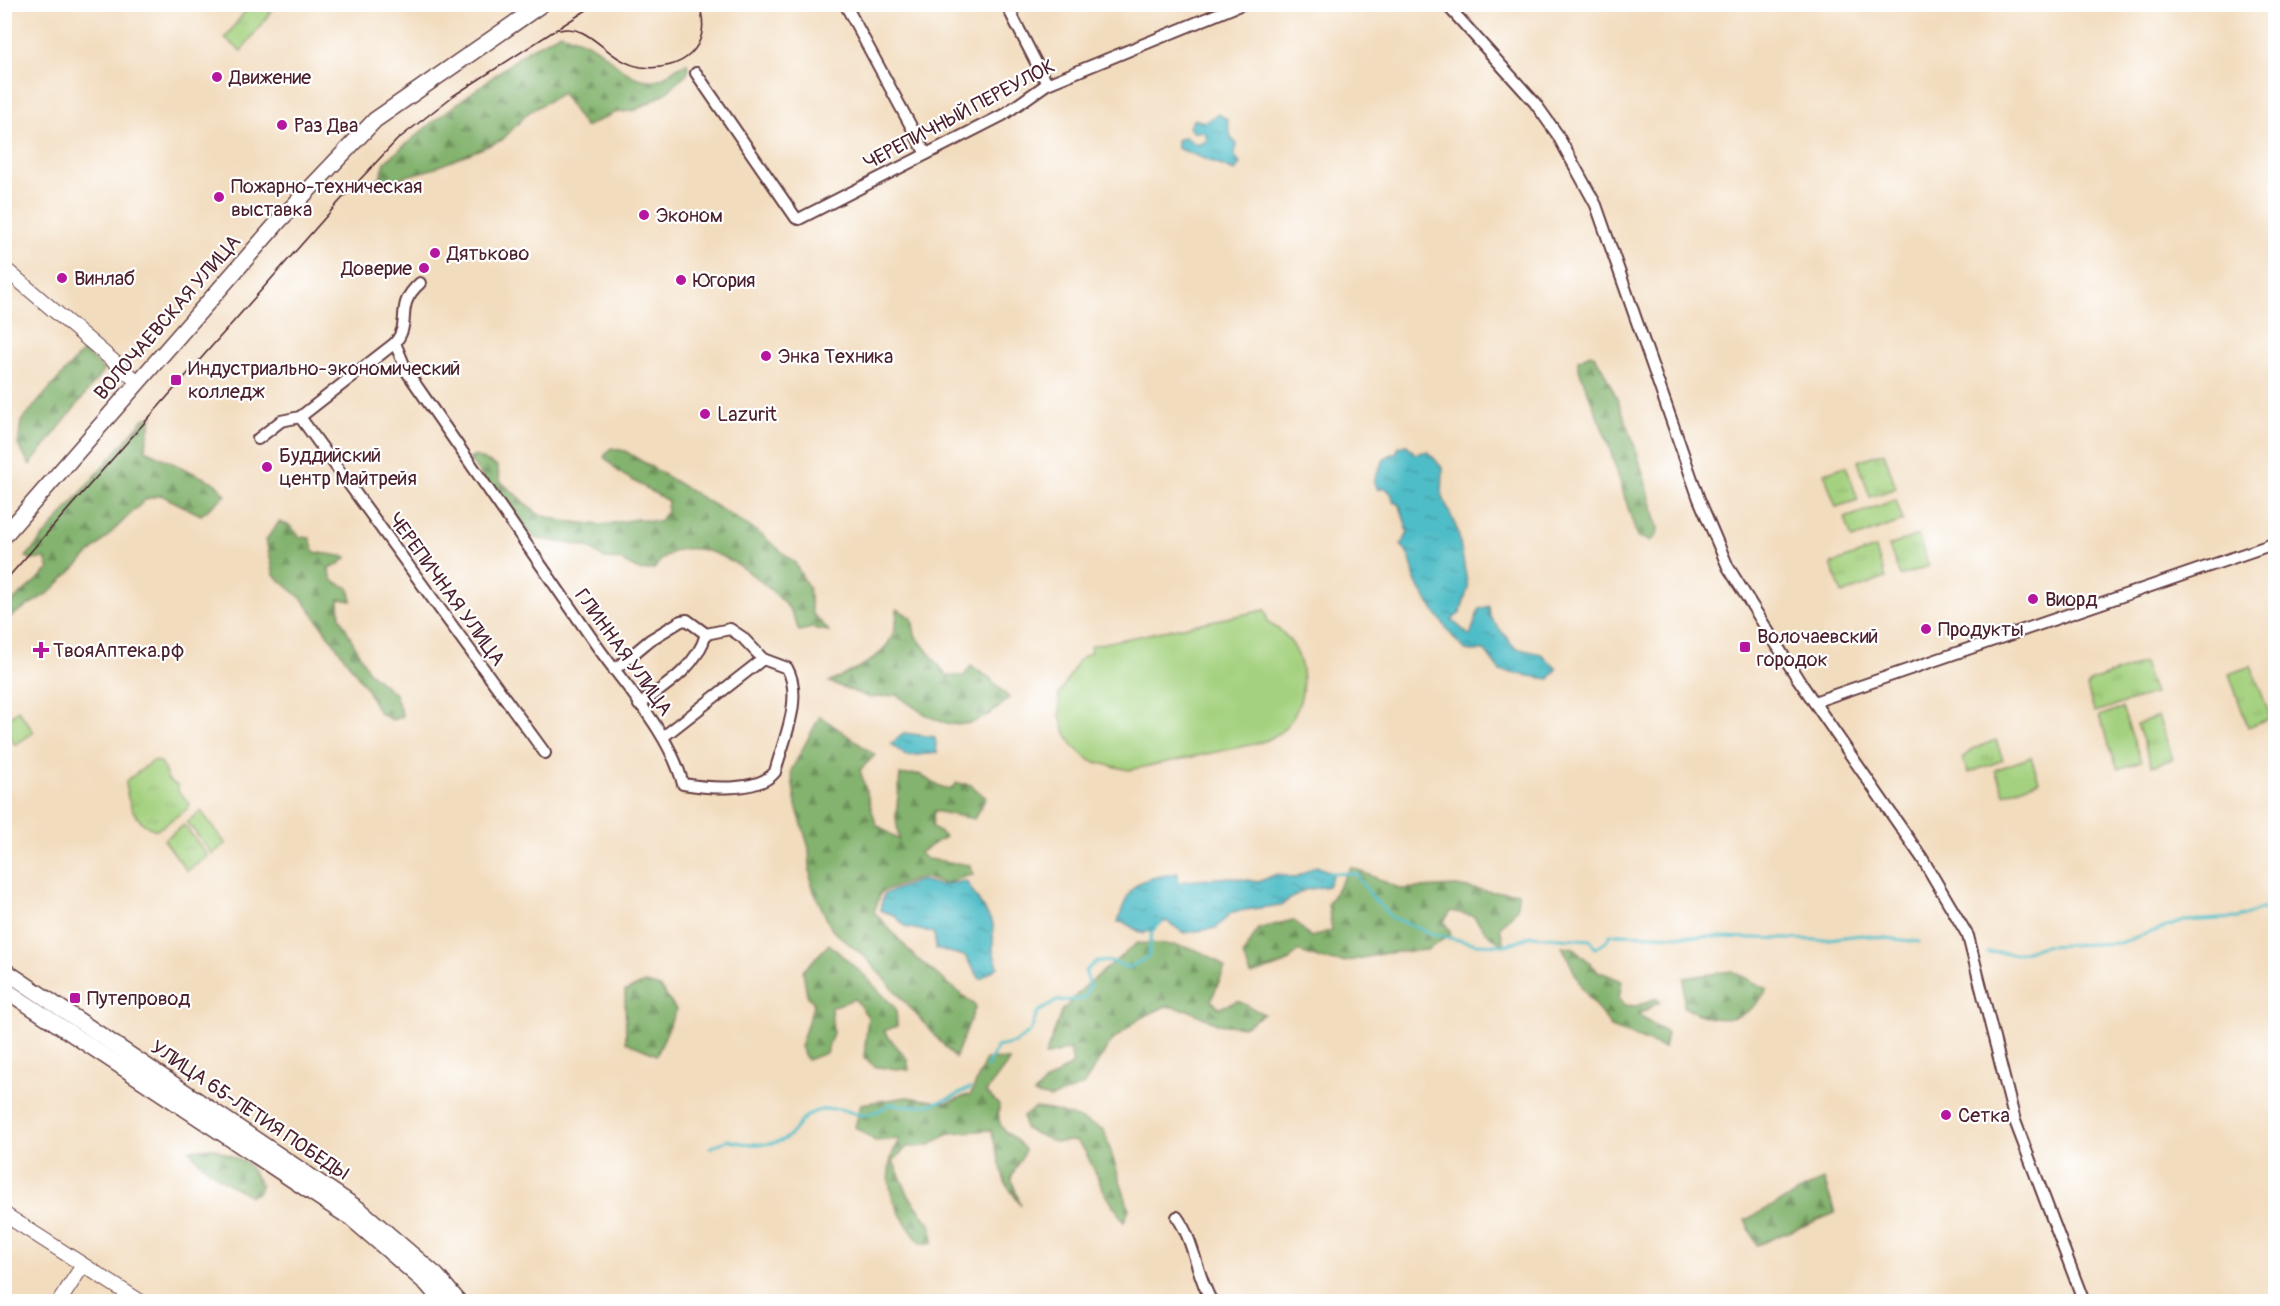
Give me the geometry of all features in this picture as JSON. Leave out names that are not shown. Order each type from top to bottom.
[{"type":"main road","name":"ВОЛОЧАЕВСКАЯ УЛИЦА","points":[[4,536],[279,221],[375,120],[542,4]]},
{"type":"main road","name":"УЛИЦА 65-ЛЕТИЯ ПОБЕДЫ","points":[[4,970],[360,1210],[437,1276],[459,1302]]},
{"type":"main road","name":"УЛИЦА 65-ЛЕТИЯ ПОБЕДЫ","points":[[4,989],[352,1220],[427,1284],[442,1302]]},
{"type":"street","points":[[845,4],[926,154]]},
{"type":"street","name":"ЧЕРЕПИЧНЫЙ ПЕРЕУЛОК","points":[[696,73],[796,218],[805,217],[1003,115],[1047,84],[1242,4]]},
{"type":"street","points":[[1446,4],[1535,103],[1557,134],[1596,205],[1674,429],[1719,546],[1739,586],[1922,858],[1970,942],[2015,1121],[2084,1302]]},
{"type":"street","points":[[1006,5],[1047,84]]},
{"type":"street","points":[[4,268],[138,382]]},
{"type":"street","points":[[258,439],[281,421],[300,417],[395,342],[402,335],[403,308],[408,294],[420,283]]},
{"type":"street","name":"ГЛИННАЯ УЛИЦА","points":[[395,342],[407,372],[663,737],[677,762],[683,784],[712,789],[735,787],[771,777],[775,772],[795,693],[794,680],[787,668],[763,659],[742,637],[730,629],[702,632]]},
{"type":"street","name":"ЧЕРЕПИЧНАЯ УЛИЦА","points":[[300,417],[545,753]]},
{"type":"street","points":[[1815,702],[2276,543]]},
{"type":"street","points":[[614,670],[650,640],[681,621],[687,620],[702,632],[703,645],[681,673],[639,705]]},
{"type":"street","points":[[663,737],[763,659]]},
{"type":"street","points":[[4,1214],[141,1302]]},
{"type":"street","points":[[1177,1217],[1185,1229],[1199,1275],[1212,1302]]},
{"type":"street","points":[[59,1302],[83,1264]]},
{"type":"green space","points":[[250,5],[276,5],[241,51],[225,38]]},
{"type":"green space","points":[[561,33],[591,45],[626,72],[641,79],[656,80],[687,63],[689,71],[666,93],[636,110],[614,113],[585,127],[562,93],[529,112],[502,140],[432,169],[378,184],[385,162],[430,124],[530,49]]},
{"type":"green space","points":[[83,351],[104,370],[30,465],[18,445],[21,421]]},
{"type":"green space","points":[[1590,354],[1595,356],[1606,376],[1632,439],[1658,528],[1657,535],[1650,541],[1638,537],[1635,530],[1607,440],[1578,367],[1578,360]]},
{"type":"green space","points":[[152,416],[145,450],[215,483],[226,495],[201,515],[161,495],[146,499],[50,592],[5,620],[5,608],[49,569],[45,558],[33,560],[26,557],[144,419]]},
{"type":"green space","points":[[611,448],[625,451],[758,532],[795,563],[809,589],[812,613],[829,631],[812,628],[799,631],[793,615],[775,593],[742,567],[704,550],[685,549],[668,555],[654,569],[641,571],[620,560],[605,559],[588,547],[535,538],[501,502],[469,459],[475,456],[497,466],[500,481],[538,514],[562,521],[602,525],[637,519],[659,522],[667,511],[668,501],[620,473],[604,457]]},
{"type":"green space","points":[[1884,452],[1896,488],[1870,497],[1858,461]]},
{"type":"green space","points":[[1846,466],[1858,500],[1836,507],[1824,473]]},
{"type":"green space","points":[[1896,500],[1903,521],[1852,539],[1845,518]]},
{"type":"green space","points":[[279,522],[290,526],[300,537],[310,538],[314,552],[347,557],[338,565],[328,568],[333,581],[349,588],[352,601],[339,599],[340,617],[369,672],[395,694],[403,717],[392,720],[379,713],[365,686],[303,600],[274,575],[266,540]]},
{"type":"green space","points":[[1918,535],[1929,566],[1900,576],[1889,546]]},
{"type":"green space","points":[[1875,548],[1886,578],[1842,594],[1831,564]]},
{"type":"green space","points":[[897,609],[912,618],[915,635],[947,676],[964,676],[971,666],[990,678],[1009,698],[980,720],[966,724],[953,724],[926,715],[897,695],[870,698],[829,682],[855,670],[885,647],[892,637]]},
{"type":"green space","points":[[1265,610],[1268,623],[1283,633],[1293,646],[1300,661],[1303,678],[1296,711],[1287,726],[1273,737],[1255,744],[1129,770],[1091,761],[1073,746],[1060,716],[1059,695],[1078,661],[1091,652],[1090,646]]},
{"type":"green space","points":[[2143,663],[2154,694],[2094,712],[2087,687],[2092,681]]},
{"type":"green space","points":[[2251,666],[2271,718],[2248,727],[2229,674]]},
{"type":"green space","points":[[2122,708],[2141,761],[2118,769],[2099,716]]},
{"type":"green space","points":[[18,710],[34,732],[15,745],[5,730],[5,720]]},
{"type":"green space","points":[[820,716],[875,755],[860,770],[876,824],[899,840],[896,817],[900,775],[919,774],[950,790],[957,783],[971,785],[986,798],[974,819],[934,811],[932,826],[945,837],[919,853],[927,859],[970,865],[973,874],[944,884],[923,877],[881,892],[874,912],[915,957],[976,1006],[955,1058],[865,957],[832,930],[811,885],[809,848],[796,805],[791,771]]},
{"type":"green space","points":[[2158,716],[2173,759],[2152,766],[2137,724]]},
{"type":"green space","points":[[1996,740],[2003,760],[1968,773],[1963,759],[1972,749]]},
{"type":"green space","points":[[2031,757],[2039,781],[2004,794],[1995,770]]},
{"type":"green space","points":[[153,761],[161,762],[168,780],[178,786],[178,791],[190,804],[187,809],[157,830],[138,818],[130,804],[126,789],[126,781]]},
{"type":"green space","points":[[201,811],[226,844],[212,854],[187,822]]},
{"type":"green space","points":[[184,825],[208,856],[187,871],[164,840]]},
{"type":"green space","points":[[1351,867],[1401,889],[1456,886],[1493,892],[1518,892],[1517,909],[1500,927],[1504,946],[1486,932],[1473,916],[1451,911],[1444,921],[1451,934],[1427,950],[1386,953],[1343,962],[1321,959],[1298,951],[1286,963],[1251,975],[1243,955],[1258,929],[1293,920],[1311,937],[1332,930],[1328,904]]},
{"type":"green space","points":[[1137,943],[1184,947],[1205,954],[1225,968],[1211,1000],[1219,1008],[1238,1001],[1264,1014],[1244,1027],[1217,1024],[1188,1010],[1166,1006],[1137,1020],[1110,1043],[1083,1086],[1051,1098],[1034,1094],[1044,1083],[1073,1064],[1070,1049],[1045,1056],[1062,1011],[1082,989]]},
{"type":"green space","points":[[829,944],[865,976],[896,1009],[897,1026],[884,1031],[907,1059],[909,1070],[876,1067],[864,1058],[868,1017],[855,999],[831,1007],[833,1033],[826,1053],[807,1060],[800,1047],[814,1003],[807,995],[803,971]]},
{"type":"green space","points":[[1562,946],[1574,948],[1598,971],[1622,981],[1619,998],[1624,1005],[1636,1006],[1657,998],[1660,1002],[1638,1014],[1667,1033],[1664,1048],[1611,1027],[1582,988]]},
{"type":"green space","points":[[1732,971],[1767,989],[1750,1010],[1730,1018],[1719,1019],[1707,1017],[1684,1007],[1684,978]]},
{"type":"green space","points":[[645,983],[660,987],[676,1010],[657,1055],[626,1042],[625,991]]},
{"type":"green space","points":[[986,1059],[1010,1060],[986,1092],[999,1105],[998,1115],[1002,1128],[1025,1150],[1011,1178],[1021,1206],[1005,1182],[991,1130],[950,1133],[928,1146],[907,1147],[893,1161],[909,1196],[932,1227],[933,1242],[921,1244],[896,1207],[889,1181],[889,1168],[899,1139],[875,1141],[855,1127],[861,1104],[907,1097],[945,1103],[971,1094]]},
{"type":"green space","points":[[1035,1108],[1070,1116],[1104,1130],[1129,1209],[1124,1222],[1105,1193],[1085,1151],[1076,1141],[1055,1142],[1025,1129],[1023,1117]]},
{"type":"green space","points":[[214,1148],[247,1163],[261,1185],[259,1192],[251,1196],[234,1187],[210,1171],[189,1150]]},
{"type":"green space","points":[[1824,1179],[1835,1213],[1757,1245],[1745,1220]]},
{"type":"water","points":[[1218,114],[1227,119],[1231,138],[1237,144],[1234,154],[1240,164],[1235,171],[1177,148],[1177,140],[1185,137],[1197,145],[1207,141],[1205,132],[1193,132],[1189,127],[1194,119],[1205,122]]},
{"type":"water","points":[[1407,445],[1415,454],[1428,451],[1443,469],[1442,495],[1458,532],[1468,588],[1460,613],[1452,620],[1470,636],[1479,609],[1489,606],[1490,617],[1515,648],[1541,654],[1557,669],[1549,679],[1500,671],[1485,651],[1466,650],[1447,629],[1423,594],[1415,579],[1409,557],[1401,545],[1408,533],[1400,505],[1394,502],[1391,493],[1384,487],[1378,490],[1374,481],[1384,460],[1396,453],[1399,447]]},
{"type":"water","points":[[904,733],[935,737],[937,753],[906,756],[891,744]]},
{"type":"water","points":[[1316,866],[1333,873],[1328,886],[1304,890],[1281,905],[1232,912],[1216,928],[1184,933],[1166,921],[1143,934],[1125,923],[1118,922],[1132,890],[1138,884],[1153,878],[1178,873],[1178,882],[1230,877],[1258,882],[1277,874],[1295,878]]},
{"type":"water","points":[[921,880],[939,885],[966,881],[993,924],[993,951],[998,967],[980,979],[965,956],[936,949],[934,933],[906,927],[894,915],[880,910],[884,894]]},
{"type":"waterway","points":[[1330,873],[1356,874],[1372,897],[1391,917],[1432,934],[1477,944],[1506,945],[1531,936],[1591,940],[1595,948],[1606,942],[1610,935],[1618,934],[1820,940],[1861,935],[1919,942]]},
{"type":"waterway","points":[[1988,952],[2015,954],[2044,946],[2119,943],[2184,921],[2238,918],[2276,904]]},
{"type":"waterway","points":[[987,1067],[997,1047],[1015,1043],[1030,1032],[1038,1012],[1057,1001],[1084,999],[1090,985],[1085,971],[1097,961],[1113,962],[1129,968],[1149,956],[1152,931],[1162,922]]},
{"type":"waterway","points":[[710,1148],[727,1140],[750,1144],[776,1142],[790,1135],[806,1117],[821,1110],[841,1109],[861,1115],[868,1114],[891,1104],[902,1106],[932,1104],[951,1098],[970,1088]]},
{"type":"tram line","points":[[4,582],[338,203],[397,140],[453,96],[596,4]]},
{"type":"tram line","points":[[560,30],[571,29],[581,32],[629,64],[641,67],[670,65],[682,61],[698,44],[702,33],[699,4]]},
{"type":"place","name":"Движение","points":[[217,77]]},
{"type":"place","name":"Раз Два","points":[[282,125]]},
{"type":"place","name":"Пожарно-техническая выставка","points":[[219,197]]},
{"type":"place","name":"Эконом","points":[[644,215]]},
{"type":"place","name":"Дятьково","points":[[435,253]]},
{"type":"place","name":"Доверие","points":[[424,268]]},
{"type":"place","name":"Винлаб","points":[[62,278]]},
{"type":"place","name":"Югория","points":[[681,280]]},
{"type":"place","name":"Энка Техника","points":[[766,356]]},
{"type":"place","name":"Индустриально-экономический колледж","points":[[176,380]]},
{"type":"place","name":"Lazurit","points":[[705,414]]},
{"type":"place","name":"Буддийский центр Майтрейя","points":[[267,467]]},
{"type":"place","name":"Виорд","points":[[2033,599]]},
{"type":"place","name":"Продукты","points":[[1926,629]]},
{"type":"place","name":"Волочаевский городок","points":[[1745,647]]},
{"type":"place","name":"ТвояАптека.рф","points":[[41,650]]},
{"type":"place","name":"Путепровод","points":[[75,998]]},
{"type":"place","name":"Сетка","points":[[1946,1115]]}]
